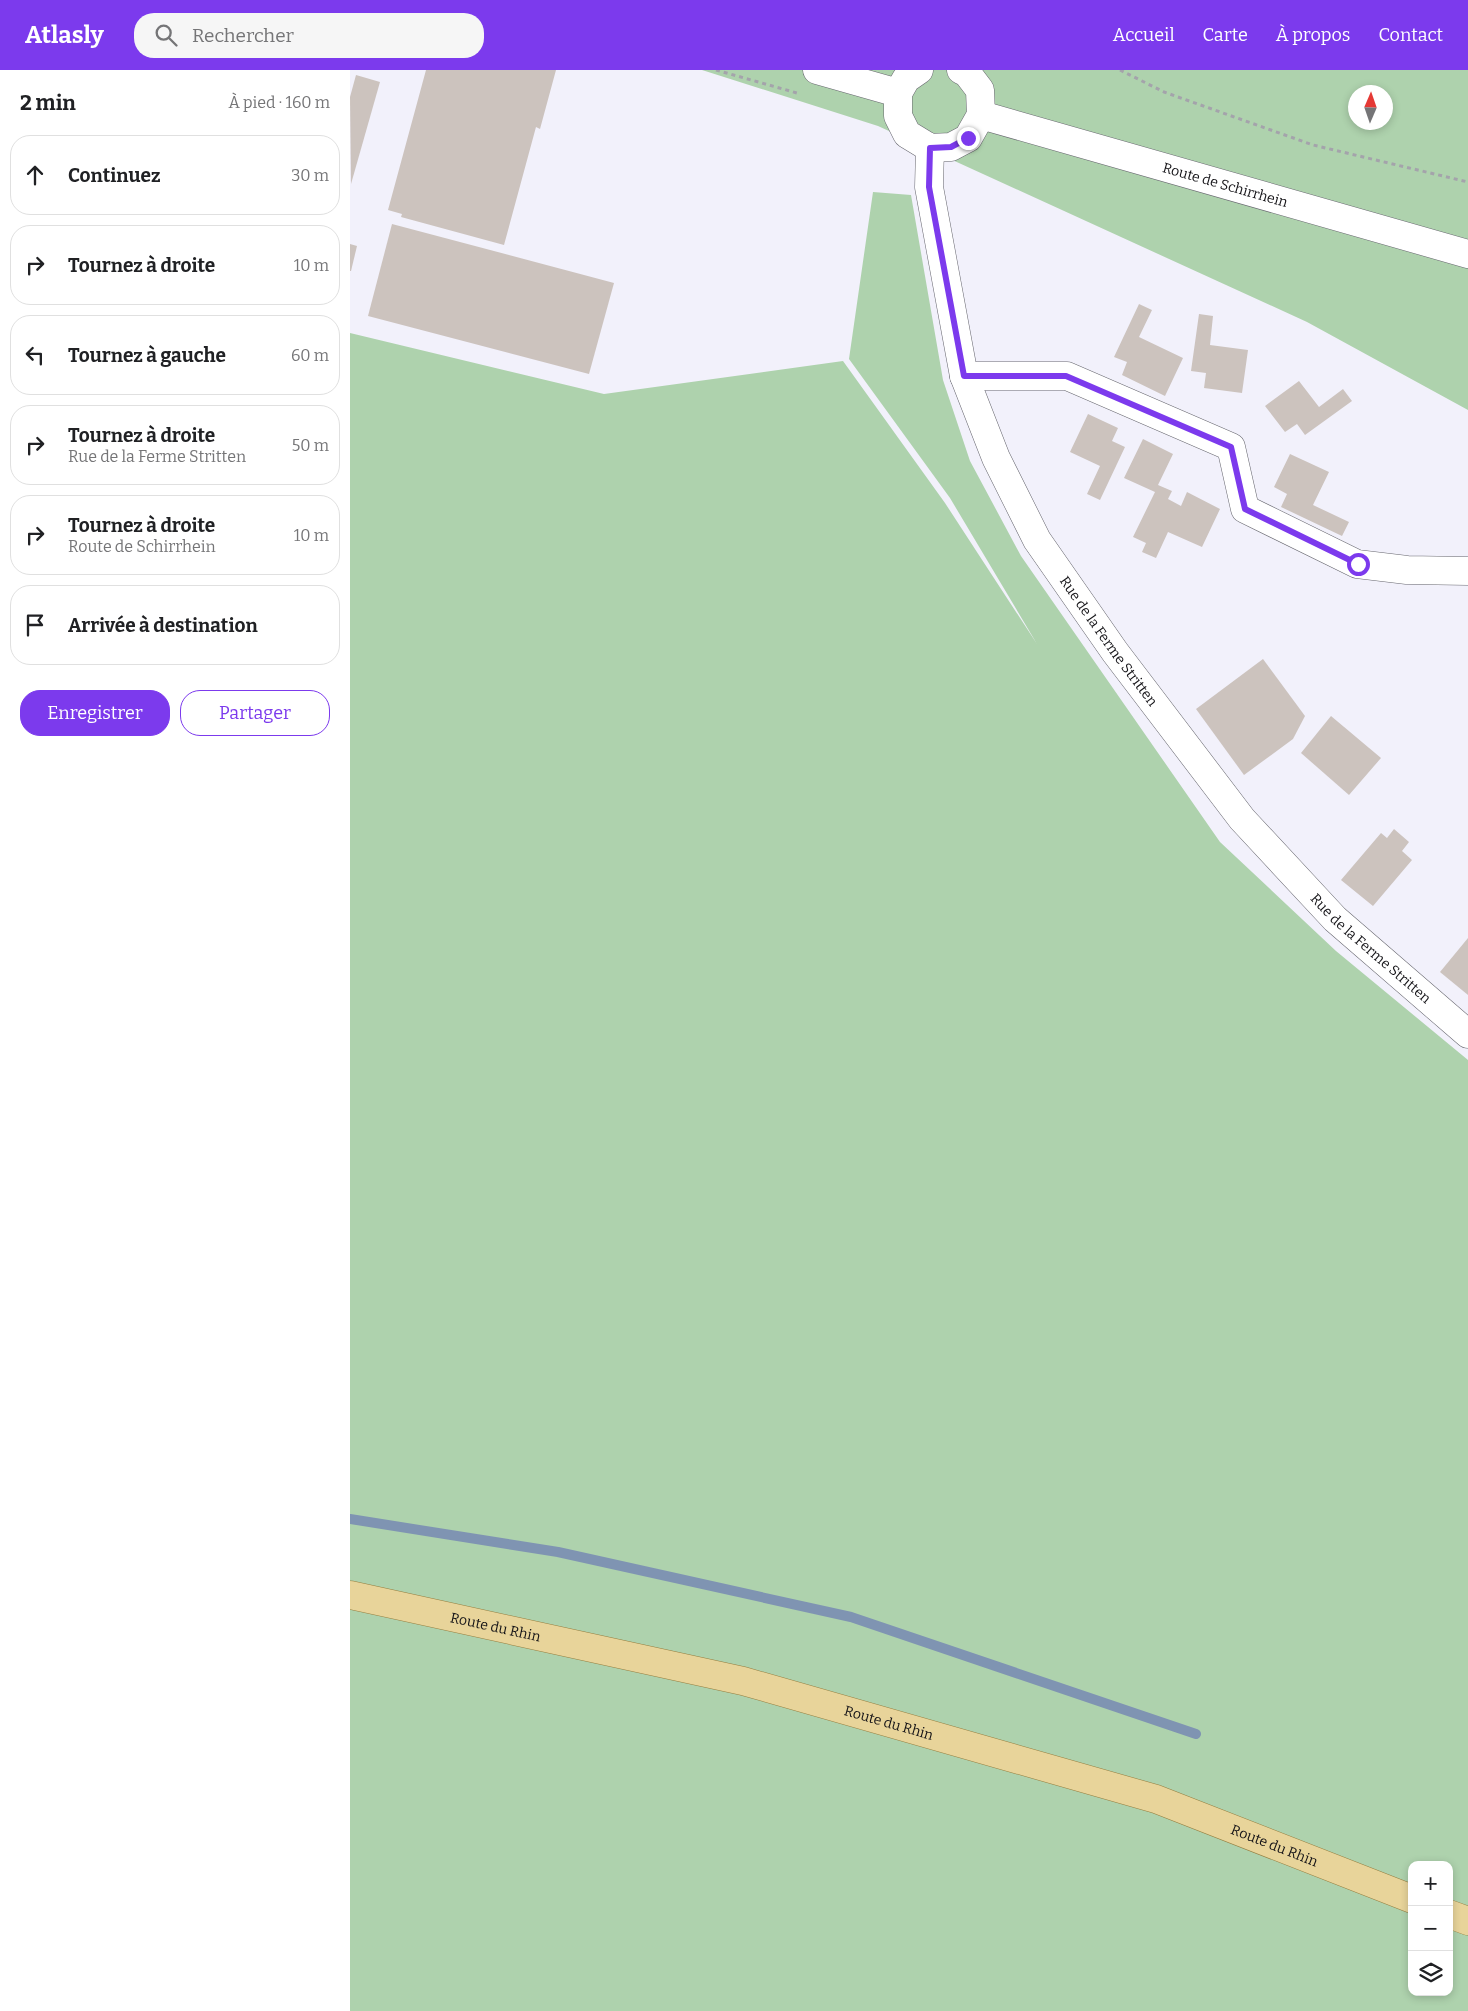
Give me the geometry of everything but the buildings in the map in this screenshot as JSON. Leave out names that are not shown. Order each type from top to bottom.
[{"type":"main road","name":"Route du Rhin","points":[[350,1595],[743,1681],[877,1719],[1156,1799],[1408,1897]]},
{"type":"main road","points":[[1453,1915],[1468,1921]]},
{"type":"street","points":[[817,70],[898,93]]},
{"type":"street","points":[[919,70],[906,78],[898,93],[898,116],[907,134],[930,148],[951,147],[968,138],[981,115],[980,90],[967,73],[961,70]]},
{"type":"street","name":"Route de Schirrhein","points":[[981,115],[1468,254]]},
{"type":"street","name":"Rue de la Ferme Stritten","points":[[930,148],[929,187],[964,376],[996,458],[1037,540],[1115,652],[1242,819],[1335,919],[1468,1034]]},
{"type":"street","points":[[964,376],[1066,376],[1231,447],[1245,509],[1358,564],[1407,570],[1468,571]]},
{"type":"path","points":[[716,70],[806,96]]},
{"type":"path","points":[[1120,70],[1164,92],[1314,145],[1468,182]]},
{"type":"green space","points":[[702,70],[1468,70],[1468,410],[1307,322],[878,126]]},
{"type":"green space","points":[[873,192],[911,195],[943,380],[970,461],[1021,556],[1220,842],[1336,951],[1468,1060],[1468,2011],[350,2011],[350,333],[604,394],[843,361],[945,503],[1037,644],[950,498],[849,359]]},
{"type":"waterway","points":[[350,1519],[558,1552],[851,1617],[1196,1734]]},
{"type":"route","points":[[968,138],[951,147],[930,148],[929,187],[964,376],[1066,376],[1231,447],[1245,509],[1358,564]]}]
